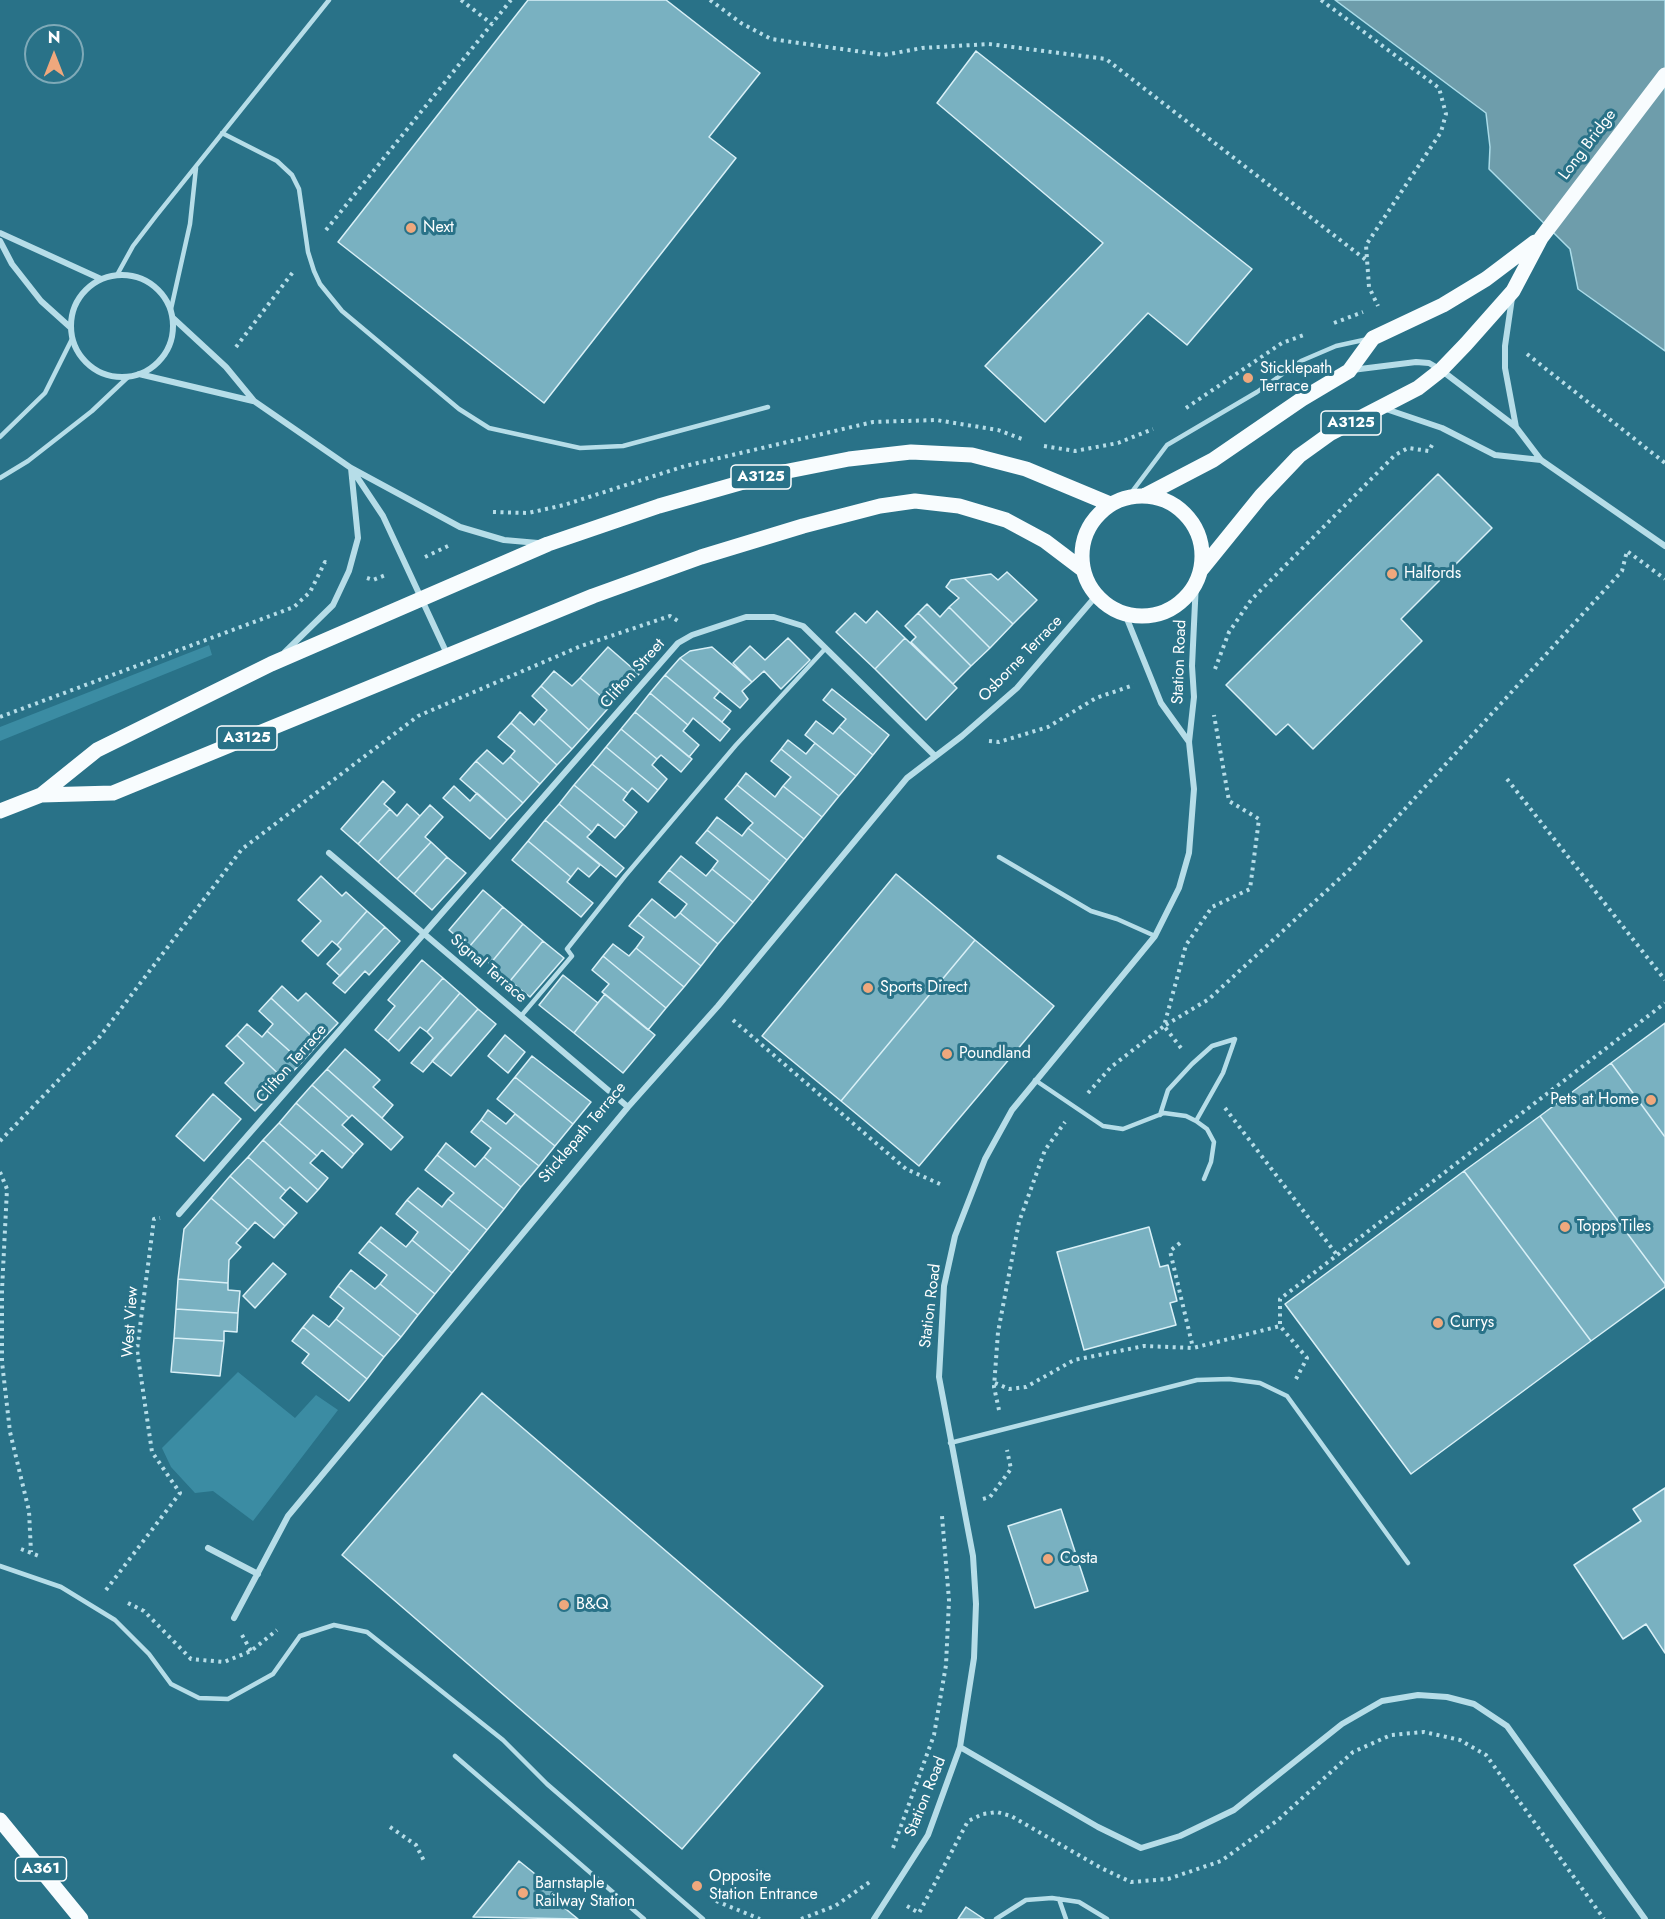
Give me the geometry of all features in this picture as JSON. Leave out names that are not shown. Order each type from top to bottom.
[{"type":"main road","name":"Long Bridge","points":[[1541,238],[1665,75]]},
{"type":"main road","name":"A3125","points":[[1198,576],[1261,495],[1299,456],[1331,433],[1418,388],[1441,370],[1513,291],[1541,238]]},
{"type":"main road","name":"A3125","points":[[1146,495],[1213,460],[1302,399],[1348,371],[1372,338],[1443,305],[1486,279],[1541,238]]},
{"type":"main road","name":"A3125","points":[[0,811],[41,795],[97,750],[271,664],[548,544],[659,506],[768,475],[849,459],[911,452],[972,455],[1015,466],[1110,504]]},
{"type":"main road","points":[[1146,495],[1167,500],[1184,512],[1196,529],[1202,549],[1198,576],[1184,599],[1167,611],[1146,616],[1125,614],[1109,607],[1096,596],[1082,569],[1081,550],[1085,531],[1096,516],[1110,504],[1128,497],[1146,495]]},
{"type":"main road","name":"A3125","points":[[41,795],[113,793],[593,596],[701,557],[803,525],[892,504],[915,501],[959,506],[1005,520],[1045,540],[1082,569]]},
{"type":"main road","name":"A361","points":[[0,1820],[81,1919]]},
{"type":"street","points":[[0,233],[101,279]]},
{"type":"street","points":[[0,241],[12,264],[41,301],[71,328]]},
{"type":"street","points":[[117,275],[134,275],[150,282],[163,294],[171,309],[173,336],[166,352],[154,366],[139,374],[128,377],[99,372],[87,363],[72,339],[72,312],[88,287],[101,279],[117,275]]},
{"type":"street","points":[[1513,291],[1505,346],[1505,368],[1516,428]]},
{"type":"street","points":[[173,318],[226,367],[254,401],[351,468],[460,527],[504,540],[548,544]]},
{"type":"street","points":[[1348,371],[1416,362],[1429,363],[1516,428],[1541,460],[1665,546]]},
{"type":"street","points":[[139,374],[254,401]]},
{"type":"street","points":[[1382,408],[1442,428],[1495,454],[1541,460]]},
{"type":"street","points":[[351,468],[383,516],[448,656]]},
{"type":"street","points":[[271,664],[333,605],[349,571],[358,538],[351,468]]},
{"type":"street","name":"Station Road","points":[[874,1919],[928,1835],[960,1747],[974,1658],[976,1604],[973,1556],[939,1377],[939,1327],[944,1286],[955,1236],[985,1160],[1012,1110],[1155,936],[1179,888],[1189,853],[1194,789],[1189,742],[1194,697],[1192,666],[1198,576]]},
{"type":"street","name":"Osborne Terrace","points":[[962,736],[1017,688],[1096,596]]},
{"type":"street","name":"Station Road","points":[[1125,614],[1161,703],[1189,742]]},
{"type":"street","name":"Clifton Street","points":[[425,932],[678,643],[692,635],[746,617],[774,617],[803,626],[824,650],[934,755]]},
{"type":"street","name":"Sticklepath Terrace","points":[[234,1618],[288,1516],[628,1107],[718,1006],[884,804],[907,778],[934,755],[962,736]]},
{"type":"street","name":"Signal Terrace","points":[[329,853],[425,932],[628,1107]]},
{"type":"street","name":"Clifton Terrace","points":[[179,1214],[425,932]]},
{"type":"street","points":[[208,1548],[258,1574]]},
{"type":"street","points":[[960,1747],[1098,1827],[1141,1848],[1180,1836],[1234,1810],[1342,1724],[1382,1701],[1418,1695],[1474,1704],[1507,1726],[1603,1864],[1645,1919]]},
{"type":"lane","points":[[117,275],[133,246],[328,0]]},
{"type":"lane","points":[[222,133],[277,161],[292,175],[299,189],[308,252],[320,284],[342,311],[459,409],[489,428],[580,448],[622,447],[768,407]]},
{"type":"lane","points":[[171,309],[190,224],[196,168]]},
{"type":"lane","points":[[1128,497],[1167,445],[1257,392],[1301,361],[1336,346],[1372,338]]},
{"type":"lane","points":[[0,436],[45,393],[72,339]]},
{"type":"lane","points":[[0,477],[28,461],[92,411],[128,377]]},
{"type":"lane","points":[[522,1016],[572,956],[567,950],[625,876],[736,745],[824,650]]},
{"type":"lane","points":[[999,857],[1091,911],[1118,919],[1155,936]]},
{"type":"lane","points":[[1160,1115],[1168,1090],[1192,1064],[1212,1046],[1235,1039],[1223,1074],[1196,1121]]},
{"type":"lane","points":[[1035,1080],[1103,1126],[1123,1129],[1160,1115],[1186,1116],[1196,1121],[1207,1130],[1214,1142],[1211,1162],[1204,1179]]},
{"type":"lane","points":[[950,1443],[1197,1380],[1229,1379],[1260,1383],[1287,1396],[1408,1563]]},
{"type":"lane","points":[[0,1566],[61,1587],[115,1620],[149,1654],[171,1684],[199,1698],[228,1699],[273,1674],[300,1636],[334,1625],[367,1632],[503,1740],[547,1784],[703,1919]]},
{"type":"lane","points":[[455,1756],[644,1919]]},
{"type":"lane","points":[[1059,1899],[1066,1919]]},
{"type":"lane","points":[[996,1919],[1026,1900],[1059,1899],[1078,1902],[1107,1919]]},
{"type":"path","points":[[461,0],[492,24]]},
{"type":"path","points":[[236,347],[308,252],[511,0]]},
{"type":"path","points":[[710,0],[741,22],[771,39],[884,55],[922,48],[989,44],[1106,59],[1366,260]]},
{"type":"path","points":[[1321,0],[1439,88],[1446,114],[1441,132],[1366,245],[1369,287],[1378,306]]},
{"type":"path","points":[[1526,353],[1665,463]]},
{"type":"path","points":[[1214,673],[1229,632],[1251,600],[1395,455],[1408,448],[1429,451],[1442,428]]},
{"type":"path","points":[[0,717],[294,607],[310,592],[325,562],[372,580],[449,547],[460,527]]},
{"type":"path","points":[[1184,1053],[1164,1026],[1209,999],[1350,869],[1622,571],[1627,551],[1665,579]]},
{"type":"path","points":[[962,736],[999,742],[1048,727],[1096,698],[1125,688]]},
{"type":"path","points":[[1212,907],[1250,889],[1259,819],[1229,801],[1214,711]]},
{"type":"path","points":[[1507,779],[1665,980]]},
{"type":"path","points":[[1287,1396],[1307,1358],[1280,1326],[1280,1299],[1665,1003]]},
{"type":"path","points":[[718,1006],[746,1033],[906,1169],[940,1184]]},
{"type":"path","points":[[1225,1107],[1337,1255]]},
{"type":"path","points":[[0,1172],[7,1190],[2,1290],[2,1362],[10,1432],[29,1511],[31,1552]]},
{"type":"path","name":"West View","points":[[106,1590],[180,1493],[152,1452],[137,1350],[154,1220],[179,1214]]},
{"type":"path","points":[[1180,1243],[1170,1251],[1193,1348]]},
{"type":"path","points":[[995,1383],[1009,1389],[1026,1387],[1074,1360],[1144,1346],[1193,1348],[1280,1326]]},
{"type":"path","points":[[990,1497],[1011,1469]]},
{"type":"path","points":[[891,1852],[934,1735],[946,1665],[949,1600],[941,1510]]},
{"type":"path","points":[[890,1896],[919,1913],[968,1821],[983,1814],[997,1812],[1011,1816],[1101,1868],[1131,1882],[1168,1879],[1221,1862],[1278,1820],[1353,1752],[1391,1735],[1425,1732],[1460,1740],[1486,1755],[1604,1919]]},
{"type":"path","points":[[390,1827],[416,1845],[425,1863]]},
{"type":"path","points":[[801,1919],[836,1906],[870,1883],[875,1875]]},
{"type":"shaded area","points":[[1335,0],[1665,0],[1665,351],[1578,289],[1570,249],[1489,169],[1490,147],[1486,113]]},
{"type":"shaded area","points":[[209,645],[212,655],[0,741],[0,727]]},
{"type":"shaded area","points":[[238,1372],[295,1418],[316,1395],[338,1410],[253,1521],[213,1491],[195,1493],[171,1467],[162,1448]]},
{"type":"building","points":[[528,0],[666,0],[760,73],[709,137],[736,158],[544,403],[338,242]]},
{"type":"building","points":[[976,51],[1252,269],[1187,345],[1148,313],[1045,422],[985,366],[1103,243],[937,103]]},
{"type":"building","name":"Halfords","points":[[1438,474],[1492,528],[1401,619],[1422,641],[1313,749],[1288,724],[1276,735],[1226,685]]},
{"type":"building","points":[[1007,572],[1037,600],[1013,624],[964,578],[991,574],[998,580]]},
{"type":"building","points":[[964,578],[1013,624],[990,648],[949,607],[959,598],[946,587],[951,580]]},
{"type":"building","points":[[927,604],[940,617],[949,607],[990,648],[971,666],[918,613]]},
{"type":"building","points":[[877,611],[905,638],[875,669],[836,632],[855,613],[866,623]]},
{"type":"building","points":[[918,613],[971,666],[953,684],[911,642],[916,637],[905,626]]},
{"type":"building","points":[[788,638],[810,660],[781,689],[764,671],[752,682],[733,663],[750,646],[765,660]]},
{"type":"building","points":[[905,638],[957,688],[926,720],[875,669]]},
{"type":"building","points":[[608,647],[639,674],[611,705],[580,678]]},
{"type":"building","points":[[712,647],[752,682],[742,691],[748,699],[740,708],[680,658],[690,651]]},
{"type":"building","points":[[680,658],[720,691],[714,698],[731,711],[722,722],[665,675]]},
{"type":"building","points":[[554,671],[572,686],[580,678],[611,705],[589,730],[541,686]]},
{"type":"building","points":[[665,675],[730,729],[720,741],[693,718],[688,725],[650,693]]},
{"type":"building","points":[[541,686],[589,730],[572,749],[539,719],[547,710],[532,696]]},
{"type":"building","points":[[832,689],[889,735],[873,755],[839,727],[846,719],[823,700]]},
{"type":"building","points":[[650,693],[688,725],[683,731],[699,745],[689,757],[635,712]]},
{"type":"building","points":[[520,712],[534,725],[539,719],[572,749],[557,765],[511,723]]},
{"type":"building","points":[[635,712],[692,759],[681,772],[661,755],[657,759],[621,729]]},
{"type":"building","points":[[816,721],[833,734],[839,727],[873,755],[856,776],[805,735]]},
{"type":"building","points":[[511,723],[557,765],[540,784],[510,757],[515,751],[498,737]]},
{"type":"building","points":[[621,729],[657,759],[652,765],[667,779],[658,790],[606,747]]},
{"type":"building","points":[[788,740],[806,754],[815,743],[856,776],[839,796],[781,749]]},
{"type":"building","points":[[606,747],[658,790],[648,802],[632,788],[628,793],[592,764]]},
{"type":"building","points":[[781,749],[839,796],[822,817],[783,786],[791,777],[771,761]]},
{"type":"building","points":[[487,750],[503,764],[510,757],[540,784],[523,803],[476,761]]},
{"type":"building","points":[[476,761],[523,803],[507,820],[460,779]]},
{"type":"building","points":[[592,764],[628,793],[623,800],[637,812],[625,827],[574,785]]},
{"type":"building","points":[[746,773],[775,797],[783,786],[822,817],[804,839],[737,785]]},
{"type":"building","points":[[383,781],[395,792],[384,804],[390,809],[358,844],[341,829]]},
{"type":"building","points":[[574,785],[625,827],[615,838],[598,824],[592,832],[559,804]]},
{"type":"building","points":[[737,785],[804,839],[787,860],[748,828],[753,823],[725,799]]},
{"type":"building","points":[[454,786],[470,801],[477,793],[507,820],[490,839],[443,798]]},
{"type":"building","points":[[407,804],[420,816],[378,862],[358,844],[390,809],[397,816]]},
{"type":"building","points":[[559,804],[592,832],[587,837],[624,868],[616,877],[545,820]]},
{"type":"building","points":[[430,805],[443,817],[425,837],[431,842],[397,879],[378,862]]},
{"type":"building","points":[[717,817],[742,836],[748,828],[787,860],[770,881],[707,830]]},
{"type":"building","points":[[545,820],[600,865],[589,877],[578,868],[571,877],[528,841]]},
{"type":"building","points":[[707,830],[770,881],[753,902],[712,869],[718,861],[696,843]]},
{"type":"building","points":[[528,841],[571,877],[567,882],[593,903],[581,917],[512,860]]},
{"type":"building","points":[[431,842],[447,857],[414,894],[397,879]]},
{"type":"building","points":[[681,856],[706,876],[712,869],[753,902],[735,924],[669,870]]},
{"type":"building","points":[[447,857],[466,873],[432,910],[414,894]]},
{"type":"building","points":[[669,870],[735,924],[718,944],[680,913],[687,904],[659,882]]},
{"type":"building","name":"Sports Direct","points":[[896,874],[975,940],[841,1101],[762,1036]]},
{"type":"building","points":[[321,876],[342,896],[346,892],[367,911],[337,945],[332,941],[318,956],[302,941],[321,921],[298,900]]},
{"type":"building","points":[[483,890],[503,907],[469,947],[449,930]]},
{"type":"building","points":[[652,899],[675,918],[680,913],[718,944],[701,966],[638,915]]},
{"type":"building","points":[[503,907],[523,924],[490,964],[469,947]]},
{"type":"building","points":[[367,911],[385,927],[340,976],[327,964],[341,949],[337,945]]},
{"type":"building","points":[[638,915],[701,966],[684,987],[636,948],[644,937],[629,926]]},
{"type":"building","points":[[523,924],[543,941],[510,981],[490,964]]},
{"type":"building","points":[[385,927],[400,941],[369,975],[365,971],[345,993],[333,983]]},
{"type":"building","name":"Poundland","points":[[975,940],[1054,1006],[919,1166],[841,1101]]},
{"type":"building","points":[[543,941],[564,958],[530,997],[510,981]]},
{"type":"building","points":[[613,944],[629,956],[636,948],[684,987],[666,1008],[603,956]]},
{"type":"building","points":[[603,956],[666,1008],[648,1030],[602,992],[609,984],[592,970]]},
{"type":"building","points":[[422,960],[443,978],[388,1041],[375,1030],[395,1006],[388,1000]]},
{"type":"building","points":[[563,975],[598,1003],[574,1033],[539,1005]]},
{"type":"building","points":[[443,978],[460,993],[427,1032],[420,1027],[399,1051],[388,1041]]},
{"type":"building","points":[[282,986],[298,1001],[306,993],[338,1023],[319,1043],[271,998]]},
{"type":"building","points":[[460,993],[478,1009],[423,1072],[411,1063],[433,1038],[427,1032]]},
{"type":"building","points":[[605,994],[655,1035],[623,1073],[574,1033]]},
{"type":"building","points":[[271,998],[319,1043],[302,1062],[267,1031],[273,1024],[259,1011]]},
{"type":"building","points":[[478,1009],[496,1024],[451,1076],[432,1061]]},
{"type":"building","name":"Pets at Home","points":[[1665,1023],[1665,1137],[1611,1063]]},
{"type":"building","points":[[247,1024],[262,1037],[267,1031],[302,1062],[285,1080],[237,1035]]},
{"type":"building","points":[[237,1035],[285,1080],[255,1111],[225,1083],[244,1063],[226,1046]]},
{"type":"building","points":[[505,1035],[525,1052],[508,1073],[488,1056]]},
{"type":"building","points":[[345,1049],[380,1080],[373,1087],[393,1105],[382,1118],[327,1069]]},
{"type":"building","points":[[532,1056],[591,1102],[573,1124],[515,1077]]},
{"type":"building","points":[[1611,1063],[1665,1137],[1665,1284],[1540,1116]]},
{"type":"building","points":[[327,1069],[403,1137],[391,1150],[352,1115],[349,1118],[312,1085]]},
{"type":"building","points":[[515,1077],[573,1124],[555,1146],[497,1099]]},
{"type":"building","points":[[312,1085],[349,1118],[342,1125],[363,1144],[354,1154],[296,1103]]},
{"type":"building","points":[[213,1094],[241,1119],[204,1161],[176,1136]]},
{"type":"building","points":[[296,1103],[354,1154],[342,1168],[322,1150],[317,1156],[279,1123]]},
{"type":"building","points":[[488,1110],[506,1124],[515,1114],[555,1146],[539,1166],[481,1120]]},
{"type":"building","name":"Topps Tiles","points":[[1540,1116],[1665,1284],[1665,1287],[1591,1341],[1464,1171]]},
{"type":"building","points":[[481,1120],[539,1166],[521,1187],[484,1157],[491,1148],[471,1132]]},
{"type":"building","points":[[279,1123],[317,1156],[310,1163],[328,1178],[318,1190],[263,1140]]},
{"type":"building","points":[[263,1140],[318,1190],[307,1202],[290,1187],[286,1191],[248,1157]]},
{"type":"building","points":[[446,1143],[475,1167],[484,1157],[521,1187],[504,1209],[437,1155]]},
{"type":"building","points":[[437,1155],[504,1209],[487,1230],[448,1199],[454,1193],[425,1170]]},
{"type":"building","points":[[248,1157],[286,1191],[280,1198],[297,1213],[285,1226],[230,1176]]},
{"type":"building","name":"Currys","points":[[1464,1171],[1591,1341],[1411,1474],[1285,1304]]},
{"type":"building","points":[[230,1176],[285,1226],[274,1238],[255,1222],[248,1230],[211,1198]]},
{"type":"building","points":[[418,1188],[442,1207],[448,1199],[487,1230],[470,1251],[407,1200]]},
{"type":"building","points":[[211,1198],[248,1230],[236,1243],[241,1247],[229,1260],[228,1283],[178,1279],[184,1229]]},
{"type":"building","points":[[407,1200],[470,1251],[452,1273],[412,1240],[418,1232],[396,1214]]},
{"type":"building","points":[[381,1227],[406,1247],[412,1240],[452,1273],[435,1294],[369,1241]]},
{"type":"building","points":[[1149,1227],[1160,1267],[1168,1265],[1177,1301],[1170,1303],[1176,1325],[1084,1350],[1057,1252]]},
{"type":"building","points":[[369,1241],[435,1294],[418,1315],[380,1284],[387,1275],[359,1253]]},
{"type":"building","points":[[273,1263],[286,1274],[255,1308],[243,1296]]},
{"type":"building","points":[[351,1270],[375,1289],[380,1284],[418,1315],[401,1337],[338,1286]]},
{"type":"building","points":[[178,1279],[228,1283],[228,1290],[240,1291],[238,1313],[176,1309]]},
{"type":"building","points":[[338,1286],[401,1337],[384,1357],[336,1319],[344,1308],[330,1297]]},
{"type":"building","points":[[176,1309],[238,1313],[237,1332],[224,1331],[224,1341],[174,1338]]},
{"type":"building","points":[[313,1315],[329,1327],[336,1319],[384,1357],[367,1379],[303,1327]]},
{"type":"building","points":[[303,1327],[367,1379],[349,1401],[302,1363],[309,1354],[292,1341]]},
{"type":"building","points":[[174,1338],[224,1341],[220,1376],[171,1372]]},
{"type":"building","name":"B&Q","points":[[482,1393],[823,1686],[682,1849],[342,1555]]},
{"type":"building","points":[[1665,1488],[1665,1653],[1646,1624],[1623,1639],[1574,1565],[1641,1521],[1633,1509]]},
{"type":"building","name":"Costa","points":[[1061,1509],[1088,1591],[1035,1608],[1008,1526]]},
{"type":"building","name":"Barnstaple Railway Station","points":[[519,1861],[555,1890],[550,1896],[578,1919],[473,1917]]},
{"type":"building","points":[[966,1907],[984,1919],[958,1919]]},
{"type":"place","name":"Next","points":[[411,228]]},
{"type":"place","name":"Sticklepath Terrace","points":[[1248,378]]},
{"type":"place","name":"Halfords","points":[[1392,574]]},
{"type":"place","name":"Sports Direct","points":[[868,988]]},
{"type":"place","name":"Poundland","points":[[947,1054]]},
{"type":"place","name":"Pets at Home","points":[[1651,1100]]},
{"type":"place","name":"Topps Tiles","points":[[1565,1227]]},
{"type":"place","name":"Currys","points":[[1438,1323]]},
{"type":"place","name":"Costa","points":[[1048,1559]]},
{"type":"place","name":"B&Q","points":[[564,1605]]},
{"type":"place","name":"Opposite Station Entrance","points":[[697,1886]]},
{"type":"place","name":"Barnstaple Railway Station","points":[[523,1893]]}]
